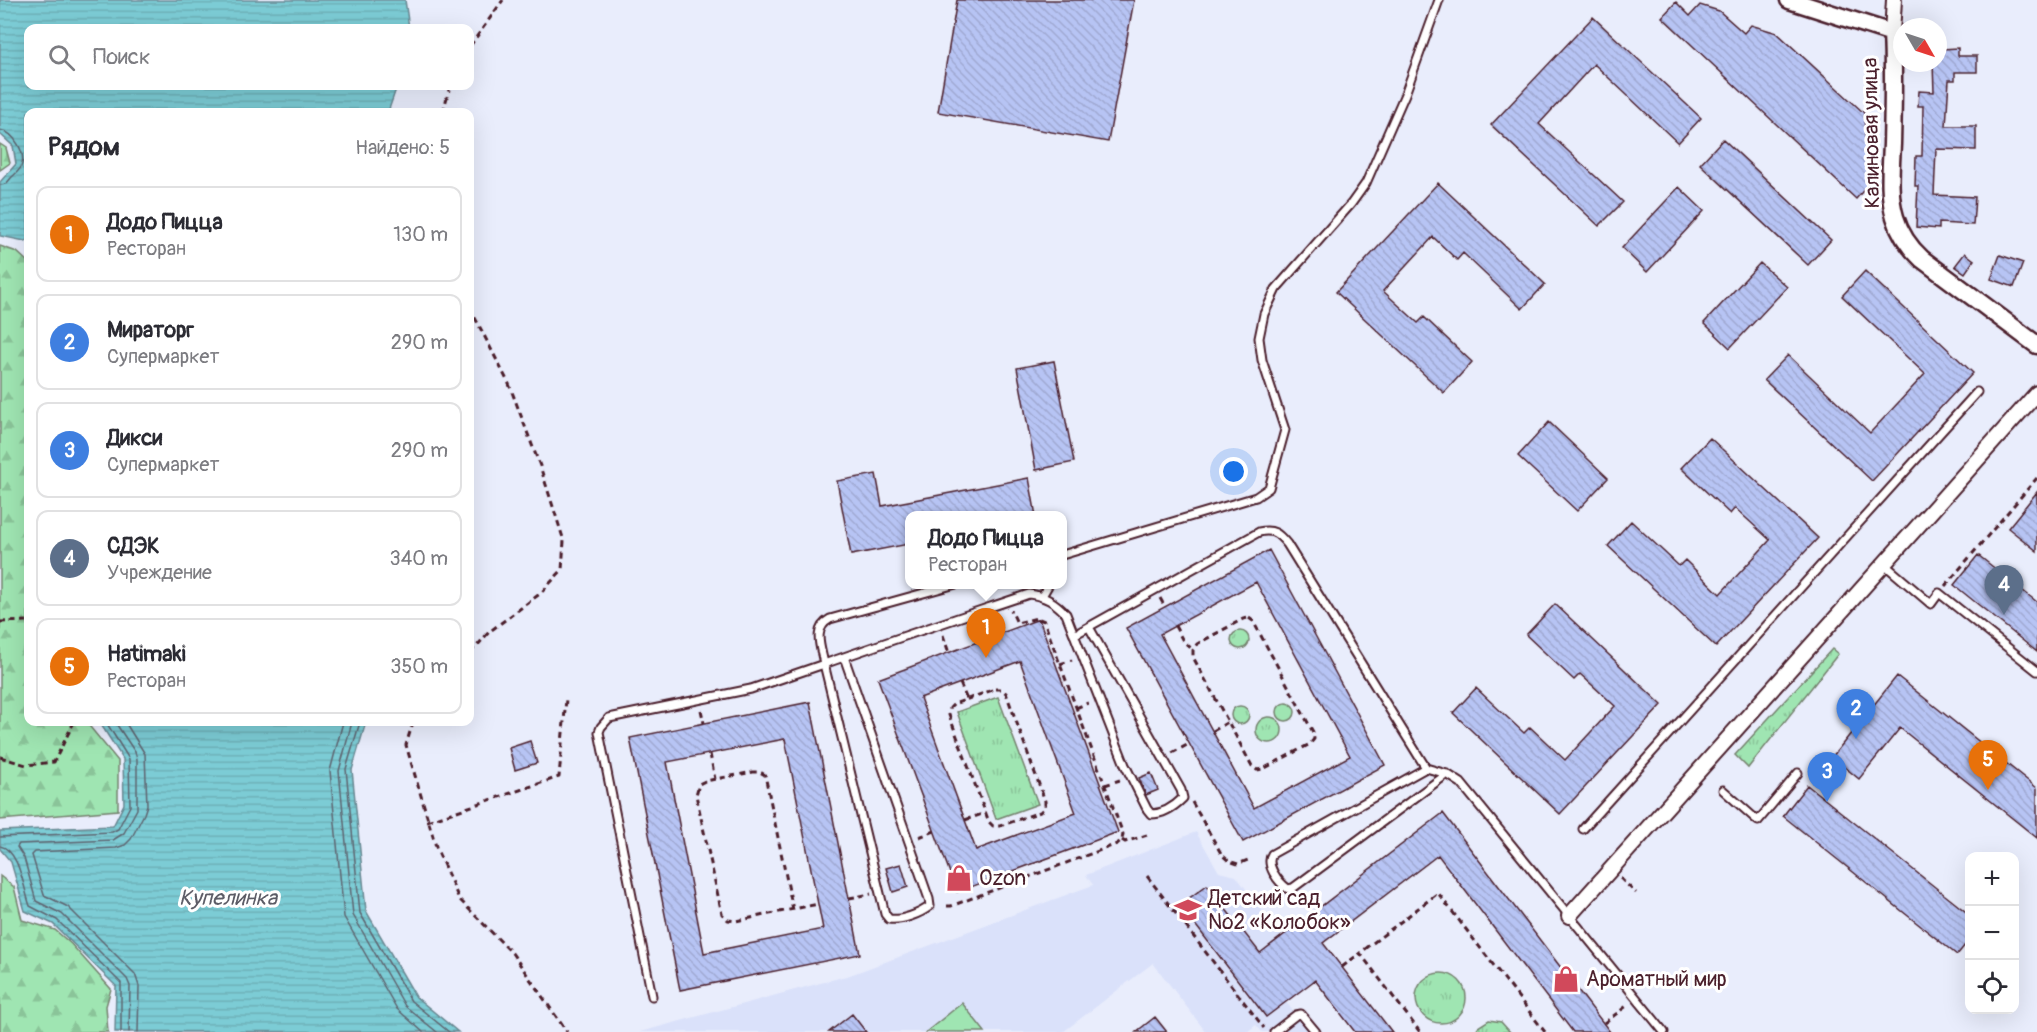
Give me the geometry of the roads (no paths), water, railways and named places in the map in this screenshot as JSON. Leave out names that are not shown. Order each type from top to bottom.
[{"type":"street","name":"Калиновая улица","points":[[1790,0],[1892,33],[1891,185],[1894,215],[1900,232],[1910,248],[1922,259],[2037,344]]},
{"type":"street","points":[[1892,33],[1894,0]]},
{"type":"street","points":[[1569,916],[2037,393]]},
{"type":"lane","points":[[1067,554],[1256,497],[1269,488],[1285,430],[1262,360],[1259,338],[1264,314],[1276,289],[1351,204],[1366,183],[1405,94],[1439,0]]},
{"type":"lane","points":[[1583,829],[1977,392]]},
{"type":"lane","points":[[1074,635],[1259,532],[1268,530],[1275,532],[1287,544],[1426,768],[1447,774],[1461,783],[1664,1032]]},
{"type":"lane","points":[[1884,564],[1931,604],[1939,594],[2037,671]]},
{"type":"lane","points":[[844,657],[929,899],[930,906],[923,911],[894,920],[889,919],[885,914],[818,638],[819,630],[830,619],[941,589]]},
{"type":"lane","points":[[1042,596],[1046,589]]},
{"type":"lane","points":[[652,996],[599,732],[601,726],[609,718],[751,689],[1029,594],[1042,596],[1056,603],[1066,614],[1125,765],[1147,809],[1151,814],[1158,814],[1183,798],[1089,627]]},
{"type":"lane","points":[[1426,768],[1272,854],[1269,864],[1283,885],[1293,888],[1447,774]]},
{"type":"lane","points":[[1724,790],[1758,821],[1798,773]]},
{"type":"lane","points":[[1274,1032],[1296,1015],[1301,1014],[1316,1032]]},
{"type":"water","points":[[0,0],[405,0],[408,24],[24,24],[24,90],[396,90],[389,108],[24,108],[24,241],[0,236],[0,182],[16,164],[13,146],[0,134]]},
{"type":"water","name":"Купелинка","points":[[102,726],[365,726],[352,770],[366,911],[416,997],[458,1032],[115,1032],[116,986],[53,924],[25,911],[11,862],[0,849],[0,831],[113,826],[124,804],[123,759]]},
{"type":"place","name":"СДЭК","points":[[2004,615]]},
{"type":"place","name":"Додо Пицца","points":[[986,658]]},
{"type":"place","name":"Мираторг","points":[[1856,739]]},
{"type":"place","name":"Hatimaki","points":[[1988,790]]},
{"type":"place","name":"Дикси","points":[[1827,802]]},
{"type":"place","name":"Ozon","points":[[959,878]]},
{"type":"place","name":"Детский сад №2 «Колобок»","points":[[1188,910]]},
{"type":"place","name":"Ароматный мир","points":[[1566,979]]}]
